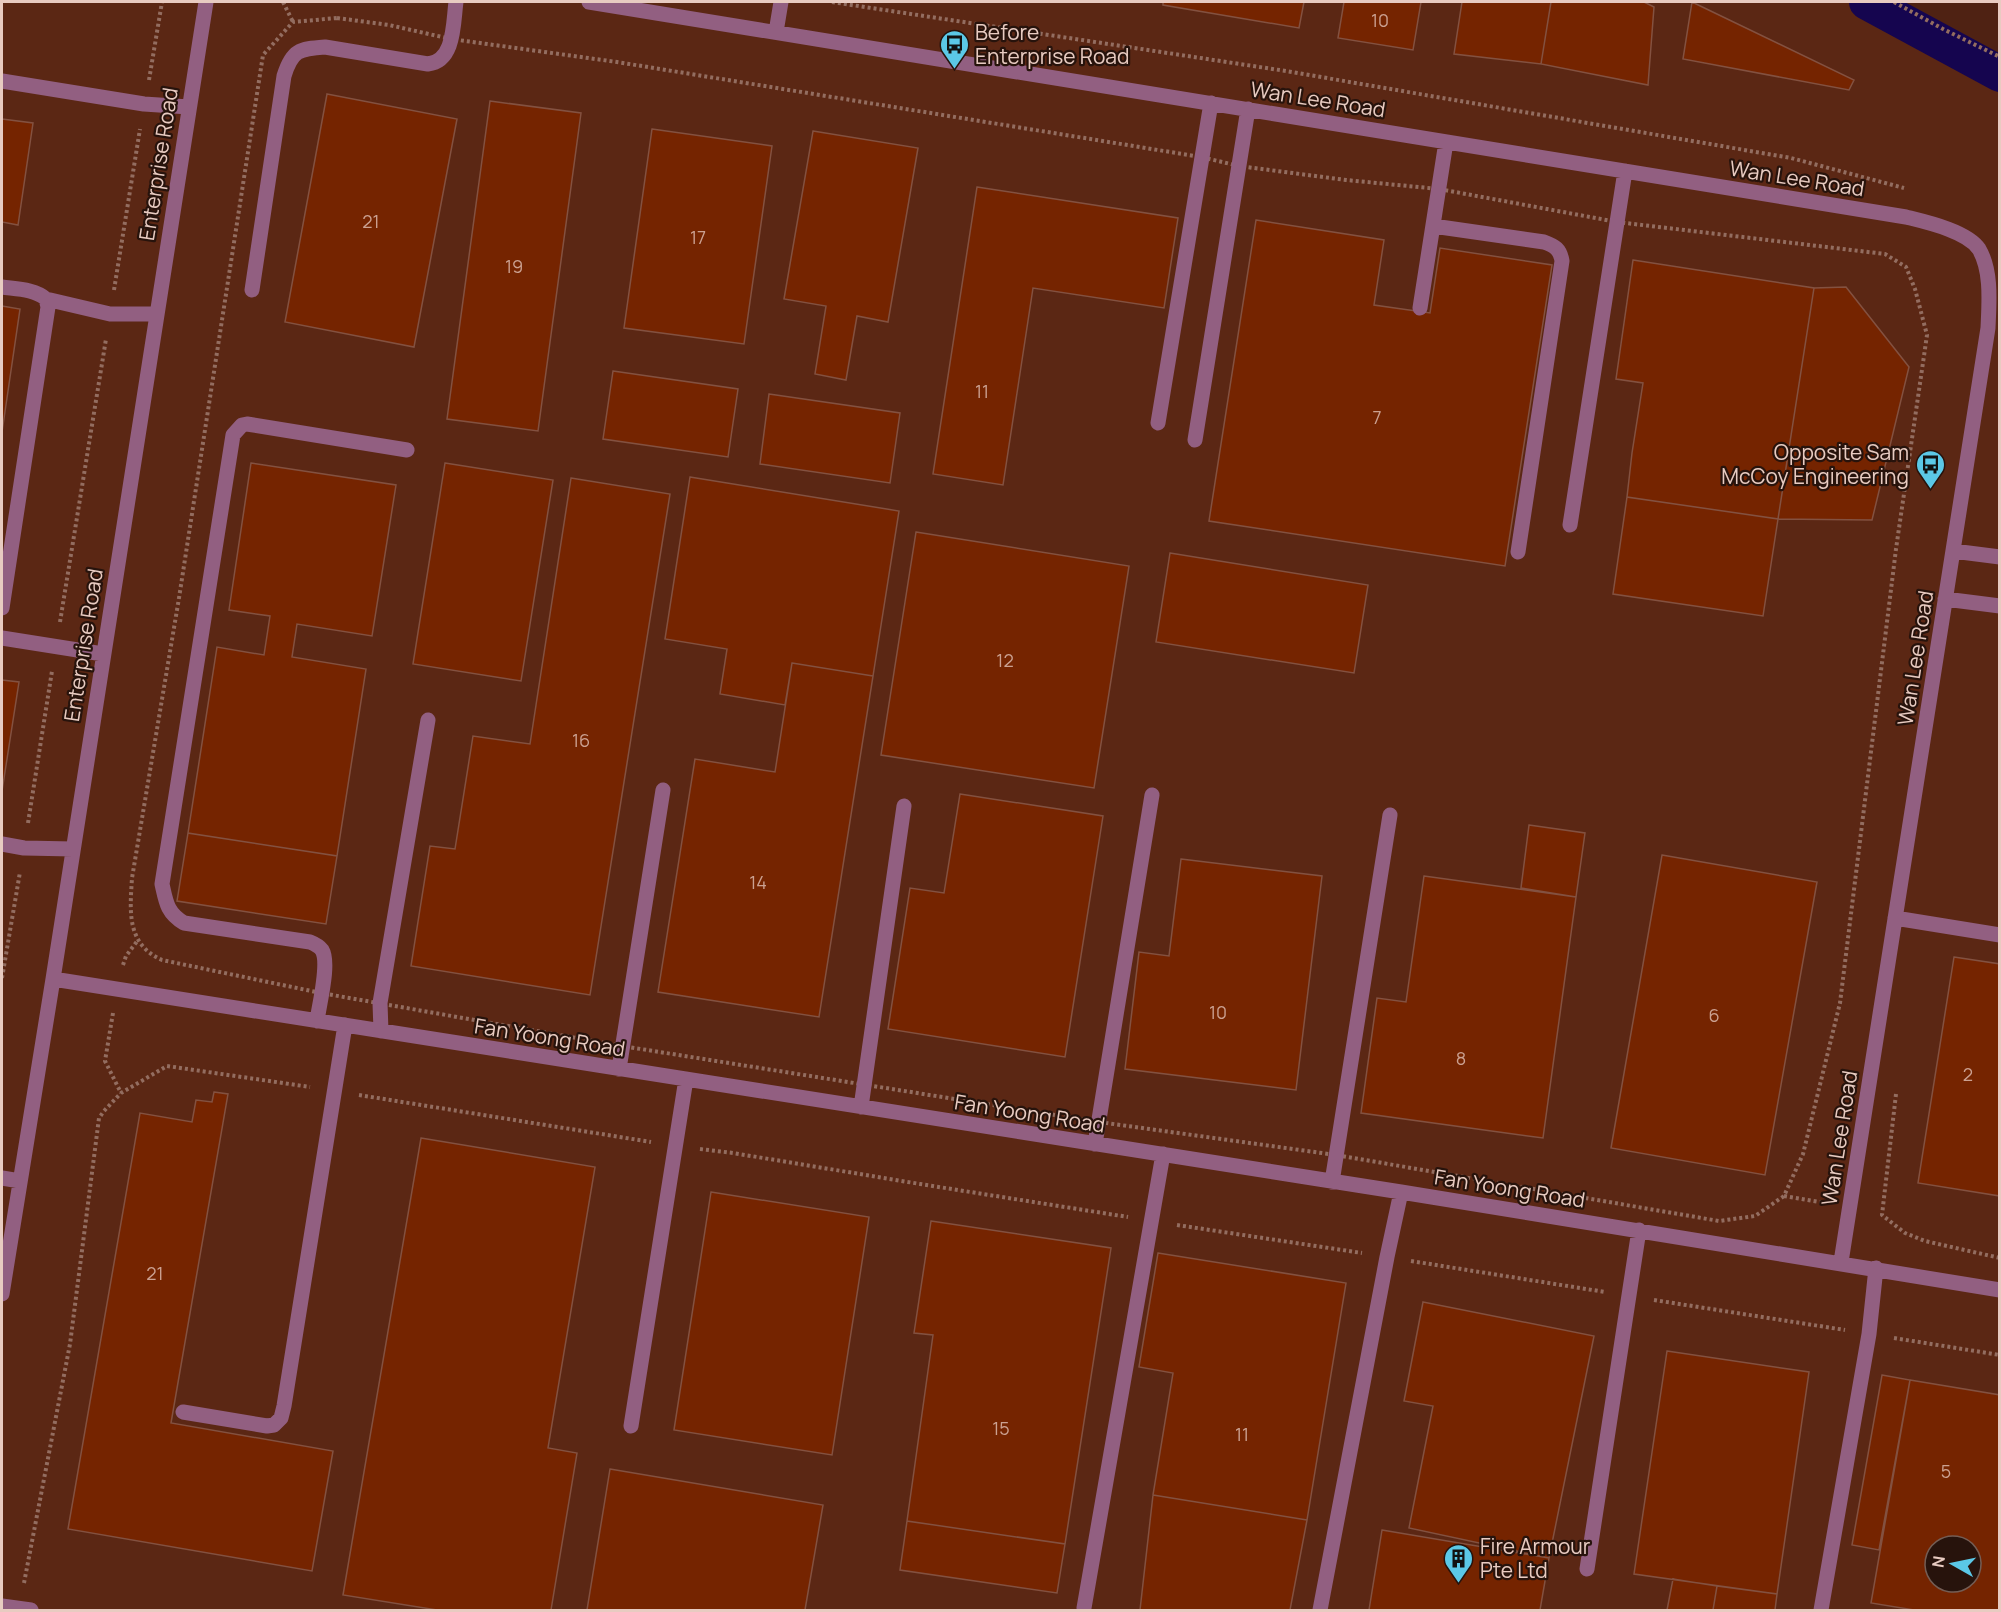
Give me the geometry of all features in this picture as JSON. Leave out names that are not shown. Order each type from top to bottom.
[{"type":"street","name":"Enterprise Road","points":[[2,1294],[206,2]]},
{"type":"street","points":[[252,291],[288,62],[296,52],[325,47],[428,64],[437,63],[444,56],[451,39],[456,2]]},
{"type":"street","name":"Wan Lee Road","points":[[589,2],[1915,219],[1958,233],[1978,248],[1986,269],[1989,295],[1988,328],[1841,1262]]},
{"type":"street","points":[[776,32],[781,2]]},
{"type":"street","points":[[2,81],[144,104],[189,107]]},
{"type":"street","points":[[1158,423],[1211,103]]},
{"type":"street","points":[[1195,440],[1248,109]]},
{"type":"street","points":[[1420,308],[1446,142]]},
{"type":"street","points":[[1570,525],[1625,171]]},
{"type":"street","points":[[1433,226],[1544,242],[1560,251],[1562,261],[1518,552]]},
{"type":"street","points":[[2,287],[35,293],[46,299],[110,314],[156,314]]},
{"type":"street","points":[[2,608],[48,307],[46,299]]},
{"type":"street","points":[[317,1021],[326,962],[319,946],[310,942],[184,923],[172,916],[166,903],[162,884],[233,435],[242,425],[247,424],[407,450]]},
{"type":"street","points":[[1953,551],[2000,557]]},
{"type":"street","points":[[1945,599],[2000,606]]},
{"type":"street","points":[[2,638],[103,654]]},
{"type":"street","points":[[381,1031],[380,1003],[428,720]]},
{"type":"street","points":[[619,1069],[663,790]]},
{"type":"street","points":[[1095,1144],[1152,795]]},
{"type":"street","points":[[861,1107],[904,806]]},
{"type":"street","points":[[1332,1182],[1390,815]]},
{"type":"street","points":[[2,844],[24,848],[73,849]]},
{"type":"street","points":[[1895,918],[2000,935]]},
{"type":"street","name":"Fan Yoong Road","points":[[53,979],[1841,1262],[2000,1290]]},
{"type":"street","points":[[183,1412],[267,1425],[274,1425],[281,1418],[345,1025]]},
{"type":"street","points":[[631,1426],[686,1080]]},
{"type":"street","points":[[1084,1608],[1163,1154]]},
{"type":"street","points":[[2,1178],[20,1181]]},
{"type":"street","points":[[1320,1611],[1401,1192]]},
{"type":"street","points":[[1587,1569],[1639,1230]]},
{"type":"street","points":[[1821,1611],[1869,1334],[1876,1269]]},
{"type":"street","points":[[2,1605],[25,1610]]},
{"type":"path","points":[[2,978],[162,2]]},
{"type":"path","points":[[283,2],[293,22]]},
{"type":"path","points":[[832,2],[1286,71],[1791,158],[1905,189]]},
{"type":"path","points":[[1894,2],[2000,57]]},
{"type":"path","points":[[138,940],[130,916],[134,861],[179,598],[254,100],[262,55],[293,22],[337,18],[389,25],[451,39],[640,66],[1202,157],[1239,165],[1346,180],[1439,189],[1617,222],[1885,254],[1906,267],[1915,289],[1926,335],[1896,549],[1840,1003],[1803,1154],[1784,1196]]},
{"type":"path","points":[[25,1610],[70,1344],[99,1118],[121,1093],[167,1066],[733,1153],[2000,1355]]},
{"type":"path","points":[[1897,1086],[1882,1215],[1905,1233],[1925,1241],[2000,1258]]},
{"type":"shaded area","points":[[2,2],[1895,2],[1999,58],[1999,1610],[2,1610]]},
{"type":"building","points":[[1163,2],[1304,2],[1299,28],[1163,5]]},
{"type":"building","points":[[1344,2],[1421,2],[1413,50],[1338,38]]},
{"type":"building","points":[[1462,2],[1551,2],[1541,64],[1454,54]]},
{"type":"building","points":[[1551,2],[1644,2],[1654,7],[1648,85],[1541,64]]},
{"type":"building","points":[[1692,2],[1854,80],[1849,90],[1683,59]]},
{"type":"building","points":[[327,94],[457,119],[414,347],[285,322]]},
{"type":"building","points":[[490,101],[581,113],[538,431],[447,419]]},
{"type":"building","points":[[2,119],[33,123],[18,225],[2,222]]},
{"type":"building","points":[[652,129],[772,146],[744,344],[624,328]]},
{"type":"building","points":[[813,131],[918,148],[888,322],[857,316],[846,380],[815,374],[826,306],[784,299]]},
{"type":"building","points":[[977,187],[1178,218],[1164,308],[1033,288],[1003,485],[933,474]]},
{"type":"building","points":[[1256,220],[1384,240],[1374,305],[1430,313],[1440,248],[1552,265],[1505,566],[1209,521]]},
{"type":"building","points":[[1633,260],[1814,288],[1778,519],[1627,497],[1643,383],[1616,379]]},
{"type":"building","points":[[1846,287],[1909,367],[1872,520],[1778,519],[1814,288]]},
{"type":"building","points":[[2,306],[20,309],[2,432]]},
{"type":"building","points":[[613,371],[738,389],[728,457],[603,439]]},
{"type":"building","points":[[769,394],[900,413],[890,483],[760,464]]},
{"type":"building","points":[[251,463],[396,485],[372,636],[297,624],[292,657],[366,669],[337,856],[188,833],[217,647],[264,655],[270,616],[229,610]]},
{"type":"building","points":[[445,463],[553,480],[521,681],[413,664]]},
{"type":"building","points":[[690,477],[899,511],[873,676],[792,663],[785,705],[720,694],[727,649],[665,639]]},
{"type":"building","points":[[571,478],[670,494],[590,995],[411,966],[430,846],[455,849],[473,736],[530,744]]},
{"type":"building","points":[[1627,497],[1778,519],[1763,616],[1613,594]]},
{"type":"building","points":[[916,532],[1129,566],[1094,788],[881,755]]},
{"type":"building","points":[[1170,553],[1368,585],[1354,673],[1156,642]]},
{"type":"building","points":[[792,663],[873,676],[819,1017],[658,992],[695,759],[775,772]]},
{"type":"building","points":[[2,680],[19,682],[2,791]]},
{"type":"building","points":[[960,794],[1103,816],[1065,1057],[888,1029],[910,888],[944,893]]},
{"type":"building","points":[[1529,825],[1585,833],[1576,897],[1521,888]]},
{"type":"building","points":[[188,833],[337,856],[326,924],[177,901]]},
{"type":"building","points":[[1662,855],[1817,882],[1765,1175],[1611,1148]]},
{"type":"building","points":[[1181,859],[1322,876],[1296,1090],[1125,1069],[1139,952],[1169,956]]},
{"type":"building","points":[[1424,876],[1576,897],[1543,1138],[1361,1113],[1377,998],[1406,1002]]},
{"type":"building","points":[[1954,957],[2000,964],[2000,1196],[1918,1183]]},
{"type":"building","points":[[214,1092],[228,1094],[171,1423],[333,1451],[312,1571],[68,1529],[140,1113],[192,1122],[196,1100],[212,1102]]},
{"type":"building","points":[[421,1138],[595,1167],[548,1448],[577,1453],[551,1610],[437,1610],[343,1595]]},
{"type":"building","points":[[711,1192],[869,1217],[832,1455],[674,1430]]},
{"type":"building","points":[[931,1221],[1111,1248],[1065,1544],[907,1521],[933,1335],[914,1333]]},
{"type":"building","points":[[1158,1253],[1346,1283],[1307,1520],[1153,1495],[1173,1373],[1139,1367]]},
{"type":"building","points":[[1423,1302],[1594,1336],[1549,1558],[1409,1528],[1433,1406],[1404,1401]]},
{"type":"building","points":[[1667,1351],[1809,1372],[1777,1594],[1634,1574]]},
{"type":"building","points":[[1882,1375],[1910,1380],[1879,1550],[1852,1545]]},
{"type":"building","points":[[1910,1380],[2000,1395],[2000,1610],[1914,1610],[1871,1603]]},
{"type":"building","points":[[610,1469],[823,1505],[805,1610],[587,1610]]},
{"type":"building","points":[[1153,1495],[1307,1520],[1290,1610],[1140,1610]]},
{"type":"building","points":[[907,1521],[1065,1544],[1057,1593],[900,1570]]},
{"type":"building","name":"Fire Armour Pte Ltd","points":[[1382,1530],[1549,1558],[1540,1610],[1369,1610]]},
{"type":"building","points":[[1673,1579],[1717,1586],[1713,1610],[1667,1610]]},
{"type":"building","points":[[1717,1586],[1777,1594],[1775,1610],[1713,1610]]},
{"type":"waterway","points":[[1867,2],[2000,74]]},
{"type":"place","name":"Before Enterprise Road","points":[[954,70]]},
{"type":"place","name":"Opposite Sam McCoy Engineering","points":[[1930,490]]},
{"type":"place","name":"Fire Armour Pte Ltd","points":[[1459,1584]]}]
